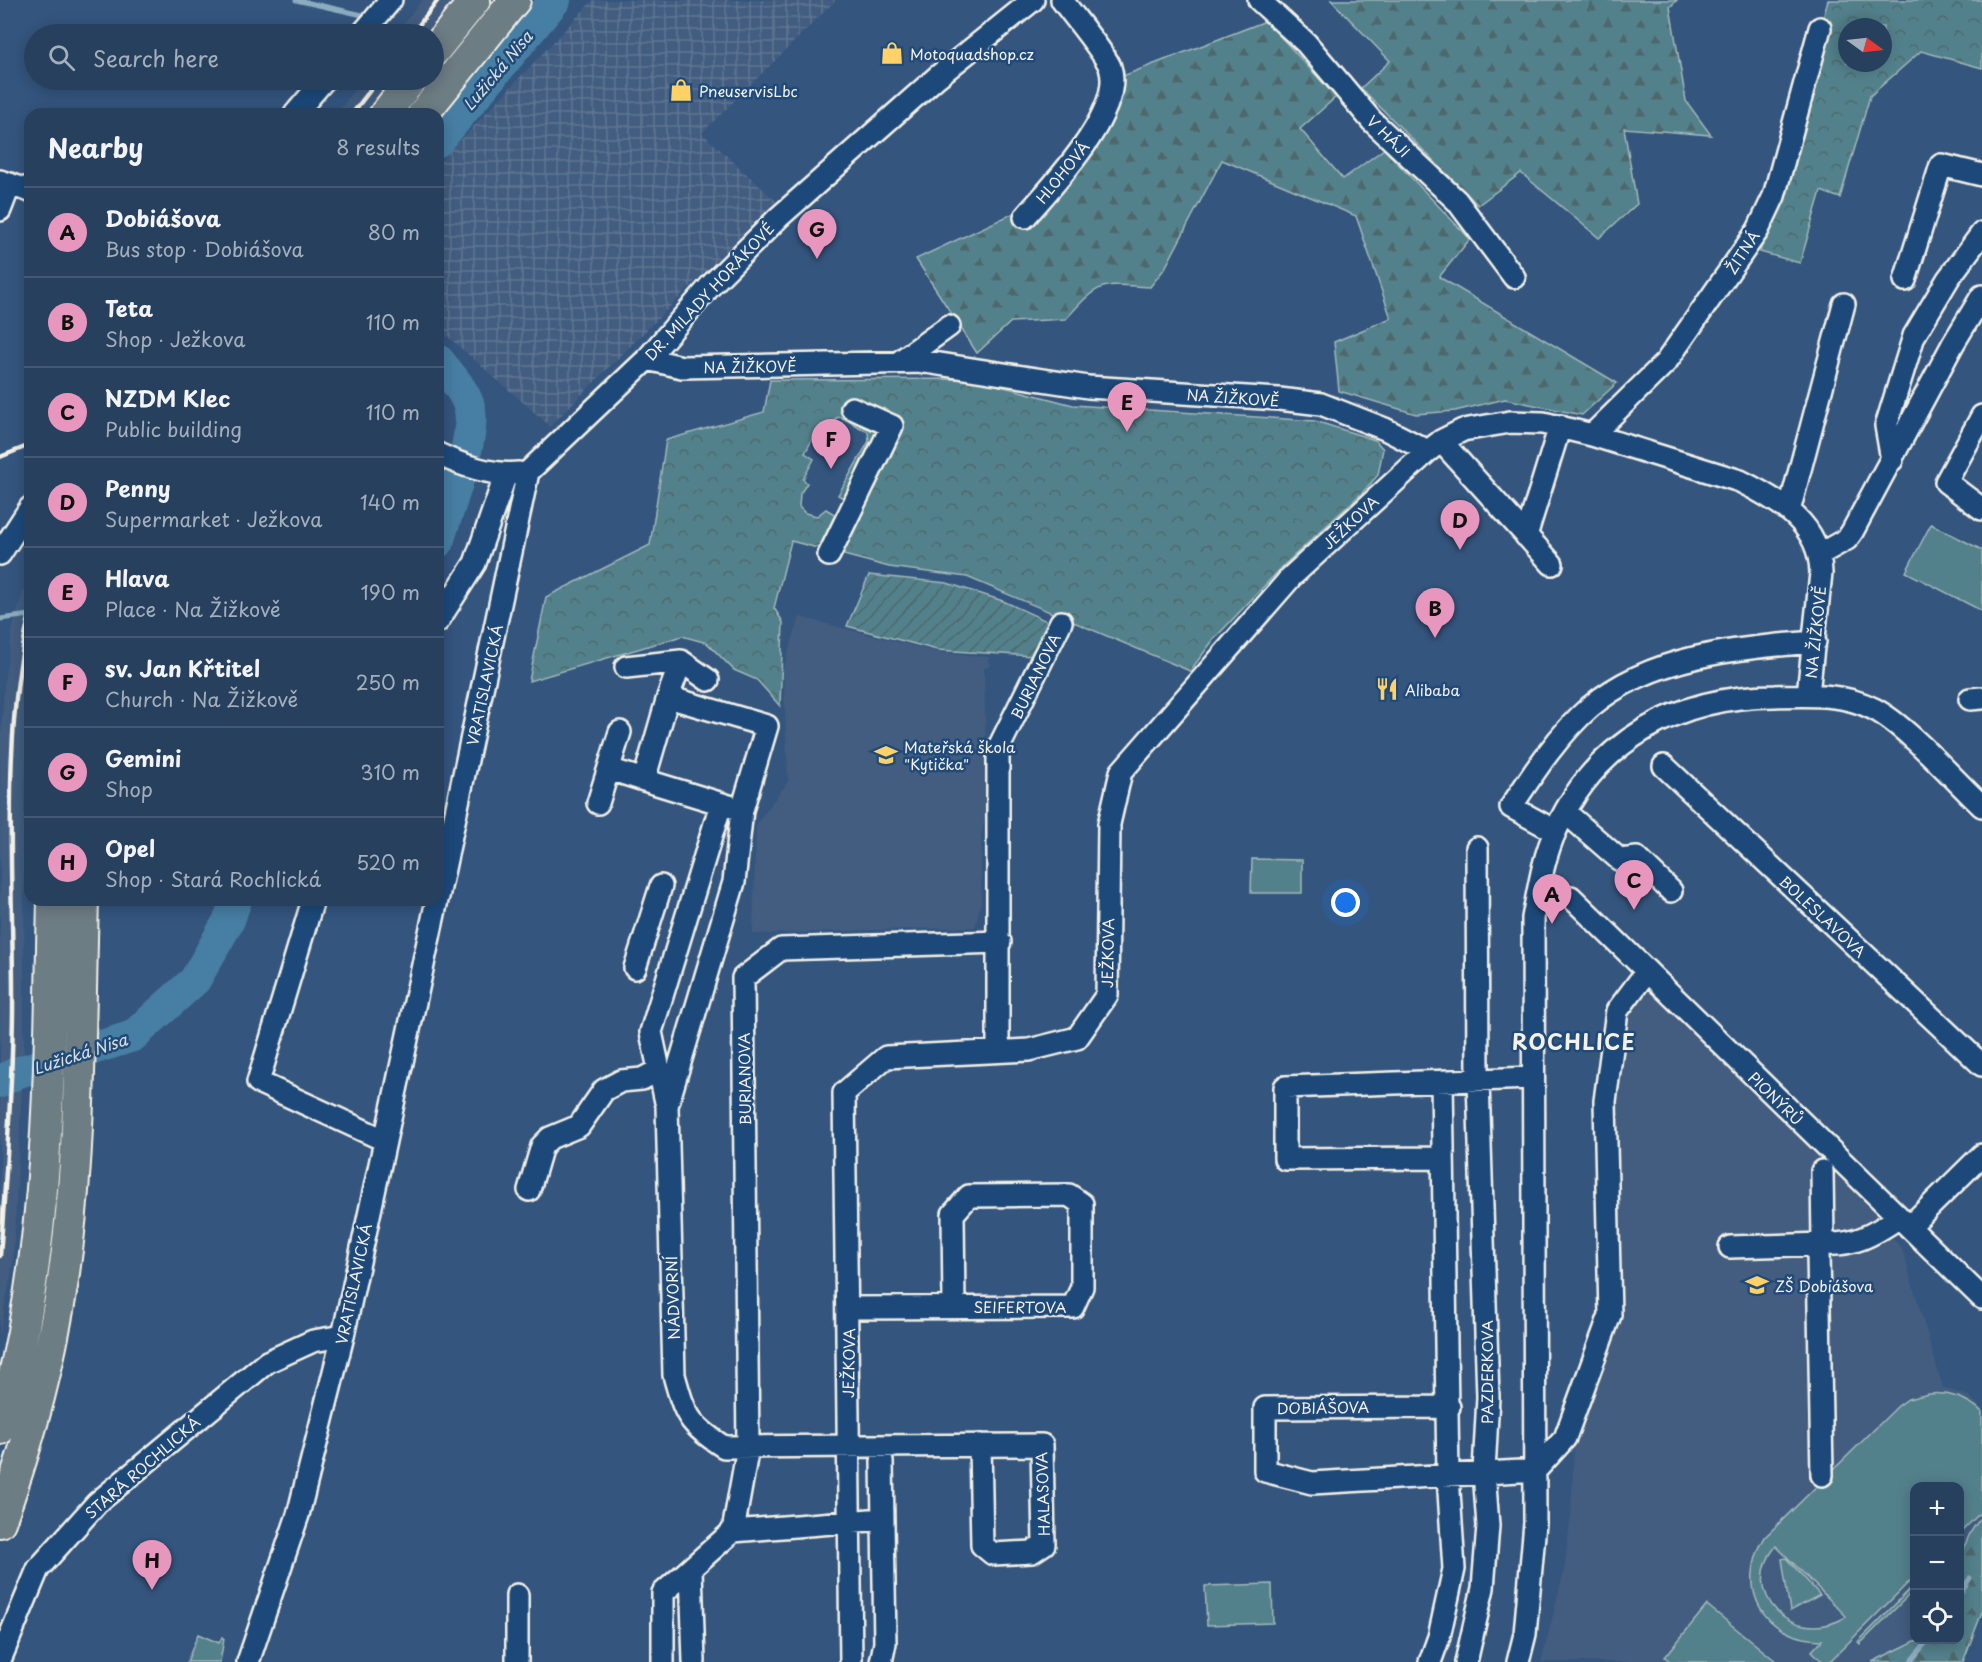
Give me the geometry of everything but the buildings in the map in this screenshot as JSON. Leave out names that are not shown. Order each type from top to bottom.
[{"type":"highway","points":[[444,39],[475,0]]},
{"type":"highway","points":[[444,88],[515,0]]},
{"type":"highway","points":[[390,108],[403,90]]},
{"type":"highway","points":[[428,108],[442,90]]},
{"type":"highway","points":[[0,1430],[28,1314],[41,1215],[47,1122],[52,906]]},
{"type":"highway","points":[[0,1522],[39,1400],[56,1320],[70,1220],[83,906]]},
{"type":"street","points":[[371,24],[391,0]]},
{"type":"street","name":"DR. MILADY HORÁKOVÉ","points":[[528,472],[647,359],[712,285],[783,213],[937,77],[1033,0]]},
{"type":"street","name":"HLOHOVÁ","points":[[1025,217],[1083,150],[1111,94],[1110,67],[1062,0]]},
{"type":"street","name":"V HÁJI","points":[[1259,0],[1306,42],[1372,122],[1457,201],[1514,277]]},
{"type":"street","name":"ŽITNÁ","points":[[1592,435],[1666,362],[1758,230],[1774,196],[1820,28]]},
{"type":"street","points":[[300,108],[315,90]]},
{"type":"street","points":[[1905,280],[1941,165],[1982,175]]},
{"type":"street","points":[[0,210],[13,186]]},
{"type":"street","points":[[1892,460],[1886,426],[1914,336],[1948,279],[1982,233]]},
{"type":"street","points":[[1820,554],[1847,539],[1852,532],[1953,344],[1982,296]]},
{"type":"street","points":[[1789,511],[1844,304]]},
{"type":"street","points":[[899,362],[949,326]]},
{"type":"street","name":"NA ŽIŽKOVĚ","points":[[647,359],[682,368],[926,362],[1088,387],[1278,394],[1321,404],[1435,446],[1464,430],[1510,422],[1560,426],[1740,481],[1762,492],[1808,528],[1820,554],[1820,591],[1809,694],[1839,698],[1873,708],[1896,725],[1982,806]]},
{"type":"street","points":[[829,555],[892,426],[852,408]]},
{"type":"street","points":[[1982,416],[1946,482],[1982,509]]},
{"type":"street","points":[[1526,536],[1560,426]]},
{"type":"street","points":[[1435,446],[1552,564]]},
{"type":"street","name":"JEŽKOVA","points":[[851,1662],[847,1447],[849,1308],[844,1093],[886,1057],[1029,1050],[1077,1038],[1107,995],[1109,824],[1121,772],[1292,576],[1435,446]]},
{"type":"street","points":[[444,457],[497,472],[528,472]]},
{"type":"street","points":[[444,612],[475,563],[497,472]]},
{"type":"street","name":"VRATISLAVICKÁ","points":[[444,870],[528,472]]},
{"type":"street","points":[[0,554],[24,517]]},
{"type":"street","name":"BURIANOVA","points":[[998,1051],[1000,942],[998,749],[1061,622]]},
{"type":"street","points":[[1555,831],[1511,807],[1543,759],[1590,707],[1639,676],[1696,657],[1815,642]]},
{"type":"street","points":[[644,780],[681,661]]},
{"type":"street","points":[[626,667],[681,661],[708,680]]},
{"type":"street","points":[[1518,1662],[1525,1634],[1532,1581],[1536,1470],[1532,1078],[1533,918],[1542,870],[1555,831],[1565,812],[1587,779],[1610,752],[1676,714],[1708,703],[1746,696],[1809,694]]},
{"type":"street","name":"NÁDVORNÍ","points":[[667,1106],[735,882],[742,810],[767,726],[669,697]]},
{"type":"street","points":[[598,803],[620,732]]},
{"type":"street","name":"BOLESLAVOVA","points":[[1664,766],[1982,1065]]},
{"type":"street","points":[[609,769],[742,810]]},
{"type":"street","name":"NÁDVORNÍ","points":[[722,804],[651,1032],[667,1106],[674,1375],[684,1411],[701,1432],[724,1447],[748,1447]]},
{"type":"street","points":[[1565,812],[1620,860],[1637,858],[1671,891]]},
{"type":"street","name":"PAZDERKOVA","points":[[1466,1662],[1483,1588],[1488,1526],[1484,1471],[1488,1397],[1478,1080],[1477,848]]},
{"type":"street","points":[[635,968],[661,886]]},
{"type":"street","name":"PIONÝRŮ","points":[[1571,897],[1982,1298]]},
{"type":"street","points":[[311,906],[258,1082],[384,1140]]},
{"type":"street","name":"VRATISLAVICKÁ","points":[[248,1662],[298,1515],[343,1336],[436,906]]},
{"type":"street","points":[[648,928],[681,938]]},
{"type":"street","name":"BURIANOVA","points":[[733,1531],[748,1447],[743,978],[781,949],[1000,942]]},
{"type":"street","points":[[1536,1470],[1565,1438],[1610,1316],[1605,1101],[1617,1011],[1647,971]]},
{"type":"street","points":[[529,1190],[542,1146],[550,1138],[579,1126],[604,1090],[621,1081],[642,1078],[659,1070]]},
{"type":"street","points":[[1443,1158],[1285,1159],[1285,1087],[1532,1078]]},
{"type":"street","points":[[1430,1662],[1439,1637],[1454,1569],[1448,1476],[1449,1407],[1442,1081]]},
{"type":"street","points":[[1730,1247],[1841,1245],[1861,1241],[1903,1222],[1982,1155]]},
{"type":"street","points":[[1822,1171],[1823,1244],[1818,1252],[1822,1475]]},
{"type":"street","name":"SEIFERTOVA","points":[[849,1308],[1073,1307],[1082,1287],[1082,1204],[1069,1195],[969,1197],[953,1214],[954,1306]]},
{"type":"street","name":"STARÁ ROCHLICKÁ","points":[[0,1660],[38,1569],[97,1503],[267,1362],[313,1341],[343,1336]]},
{"type":"street","name":"DOBIÁŠOVA","points":[[1449,1407],[1265,1408],[1265,1471],[1312,1482],[1536,1470]]},
{"type":"street","name":"HALASOVA","points":[[847,1447],[980,1445],[1042,1445],[1044,1544],[1032,1552],[993,1554],[982,1545],[980,1445]]},
{"type":"street","points":[[748,1447],[847,1447]]},
{"type":"street","points":[[880,1662],[885,1643],[882,1461]]},
{"type":"street","points":[[663,1662],[663,1593],[733,1531],[883,1519]]},
{"type":"street","points":[[691,1569],[694,1662]]},
{"type":"street","points":[[517,1595],[517,1662]]},
{"type":"shaded area","points":[[422,0],[455,0],[437,24],[404,24]]},
{"type":"shaded area","points":[[593,0],[836,0],[702,133],[776,201],[550,426],[444,333],[444,158]]},
{"type":"shaded area","points":[[354,90],[387,90],[374,108],[341,108]]},
{"type":"shaded area","points":[[24,588],[24,1047],[13,1263],[0,1334],[0,749],[5,676],[13,626]]},
{"type":"shaded area","name":"Mateřská škola \"Kytička\"","points":[[800,617],[937,652],[989,657],[989,667],[984,668],[987,809],[981,837],[981,902],[975,927],[753,934],[756,825],[788,781],[783,669]]},
{"type":"shaded area","name":"ZŠ Dobiášova","points":[[1648,979],[1886,1215],[1876,1223],[1902,1248],[1943,1388],[1969,1396],[1982,1409],[1982,1552],[1964,1577],[1964,1482],[1910,1482],[1910,1644],[1915,1644],[1901,1662],[1541,1662],[1564,1571],[1571,1514],[1574,1446],[1607,1358],[1601,1323],[1599,1126],[1623,1013]]},
{"type":"green space","points":[[1331,0],[1677,0],[1670,7],[1686,101],[1711,135],[1624,128],[1637,204],[1599,238],[1521,173],[1478,205],[1361,88],[1390,61]]},
{"type":"green space","points":[[1828,0],[1982,0],[1982,68],[1921,51],[1870,96],[1840,198],[1821,191],[1800,263],[1760,252]]},
{"type":"green space","points":[[1266,21],[1336,97],[1300,129],[1343,179],[1384,149],[1470,239],[1439,277],[1617,383],[1582,415],[1505,399],[1455,411],[1416,414],[1339,391],[1334,342],[1391,318],[1356,216],[1222,160],[1165,268],[1150,287],[1121,285],[1102,287],[1087,297],[1066,319],[1011,322],[977,353],[916,259],[1025,208],[1108,127],[1120,77]]},
{"type":"green space","points":[[973,379],[1073,405],[1315,421],[1375,440],[1383,449],[1378,475],[1363,492],[1285,564],[1214,639],[1190,671],[967,577],[889,567],[791,541],[774,608],[783,622],[780,706],[757,680],[734,670],[707,643],[682,636],[529,681],[546,597],[650,545],[666,440],[764,412],[770,380]],"holes":[[[841,417],[868,432],[869,441],[838,495],[848,501],[839,517],[826,509],[817,516],[805,513],[799,507],[800,494],[807,483],[803,479],[814,459],[805,453],[817,431],[826,437],[836,418]]]},
{"type":"green space","points":[[1931,524],[1982,550],[1982,611],[1906,572]]},
{"type":"green space","points":[[869,575],[947,583],[1003,601],[1051,623],[1034,656],[937,650],[847,626]]},
{"type":"green space","points":[[1252,859],[1302,860],[1302,893],[1251,893]]},
{"type":"green space","points":[[1929,1394],[1943,1394],[1964,1400],[1982,1412],[1982,1511],[1964,1529],[1964,1482],[1910,1482],[1910,1581],[1829,1662],[1823,1662],[1812,1651],[1822,1640],[1801,1637],[1784,1631],[1770,1620],[1760,1607],[1754,1591],[1753,1574],[1756,1556],[1765,1537],[1898,1406],[1908,1399]],"holes":[[[1776,1546],[1846,1617],[1826,1625],[1807,1626],[1791,1621],[1777,1611],[1767,1597],[1763,1581],[1766,1564]]]},
{"type":"green space","points":[[1982,1517],[1982,1612],[1963,1662],[1872,1662],[1910,1643],[1964,1644],[1964,1548],[1972,1530]]},
{"type":"green space","points":[[1786,1558],[1820,1595],[1790,1611],[1782,1559]]},
{"type":"green space","points":[[1272,1584],[1273,1623],[1207,1625],[1205,1586]]},
{"type":"green space","points":[[1910,1589],[1910,1594],[1860,1644],[1858,1642]]},
{"type":"green space","points":[[1707,1605],[1777,1662],[1671,1662],[1665,1657]]},
{"type":"green space","points":[[198,1634],[219,1643],[222,1637],[224,1639],[220,1662],[187,1662]]},
{"type":"waterway","points":[[296,0],[367,16]]},
{"type":"waterway","name":"Lužická Nisa","points":[[444,134],[555,0]]},
{"type":"waterway","name":"Lužická Nisa","points":[[444,368],[463,393],[469,406],[471,419],[466,453],[444,524]]},
{"type":"waterway","points":[[0,619],[24,616]]},
{"type":"waterway","name":"Lužická Nisa","points":[[0,1082],[16,1073],[133,1036],[195,980],[229,920],[234,906]]},
{"type":"waterway","points":[[1962,1590],[1970,1578]]},
{"type":"waterway","points":[[1910,1662],[1925,1644]]},
{"type":"railway","points":[[420,24],[438,0]]},
{"type":"railway","points":[[357,108],[370,90]]},
{"type":"railway","points":[[0,457],[24,447]]},
{"type":"railway","points":[[0,1256],[13,1012],[12,760],[15,710],[24,645]]},
{"type":"place","name":"Motoquadshop.cz","points":[[892,53]]},
{"type":"place","name":"PneuservisLbc","points":[[681,90]]},
{"type":"place","name":"Gemini","points":[[817,259]]},
{"type":"place","name":"Hlava","points":[[1127,432]]},
{"type":"place","name":"sv. Jan Křtitel","points":[[831,469]]},
{"type":"place","name":"Penny","points":[[1460,550]]},
{"type":"place","name":"Teta","points":[[1435,638]]},
{"type":"place","name":"Alibaba","points":[[1387,689]]},
{"type":"place","name":"Mateřská škola \"Kytička\"","points":[[886,755]]},
{"type":"place","name":"NZDM Klec","points":[[1634,910]]},
{"type":"place","name":"Dobiášova","points":[[1552,924]]},
{"type":"place","name":"ZŠ Dobiášova","points":[[1757,1285]]},
{"type":"place","name":"Opel","points":[[152,1590]]},
{"type":"district","name":"ROCHLICE","points":[[1574,1041]]}]
